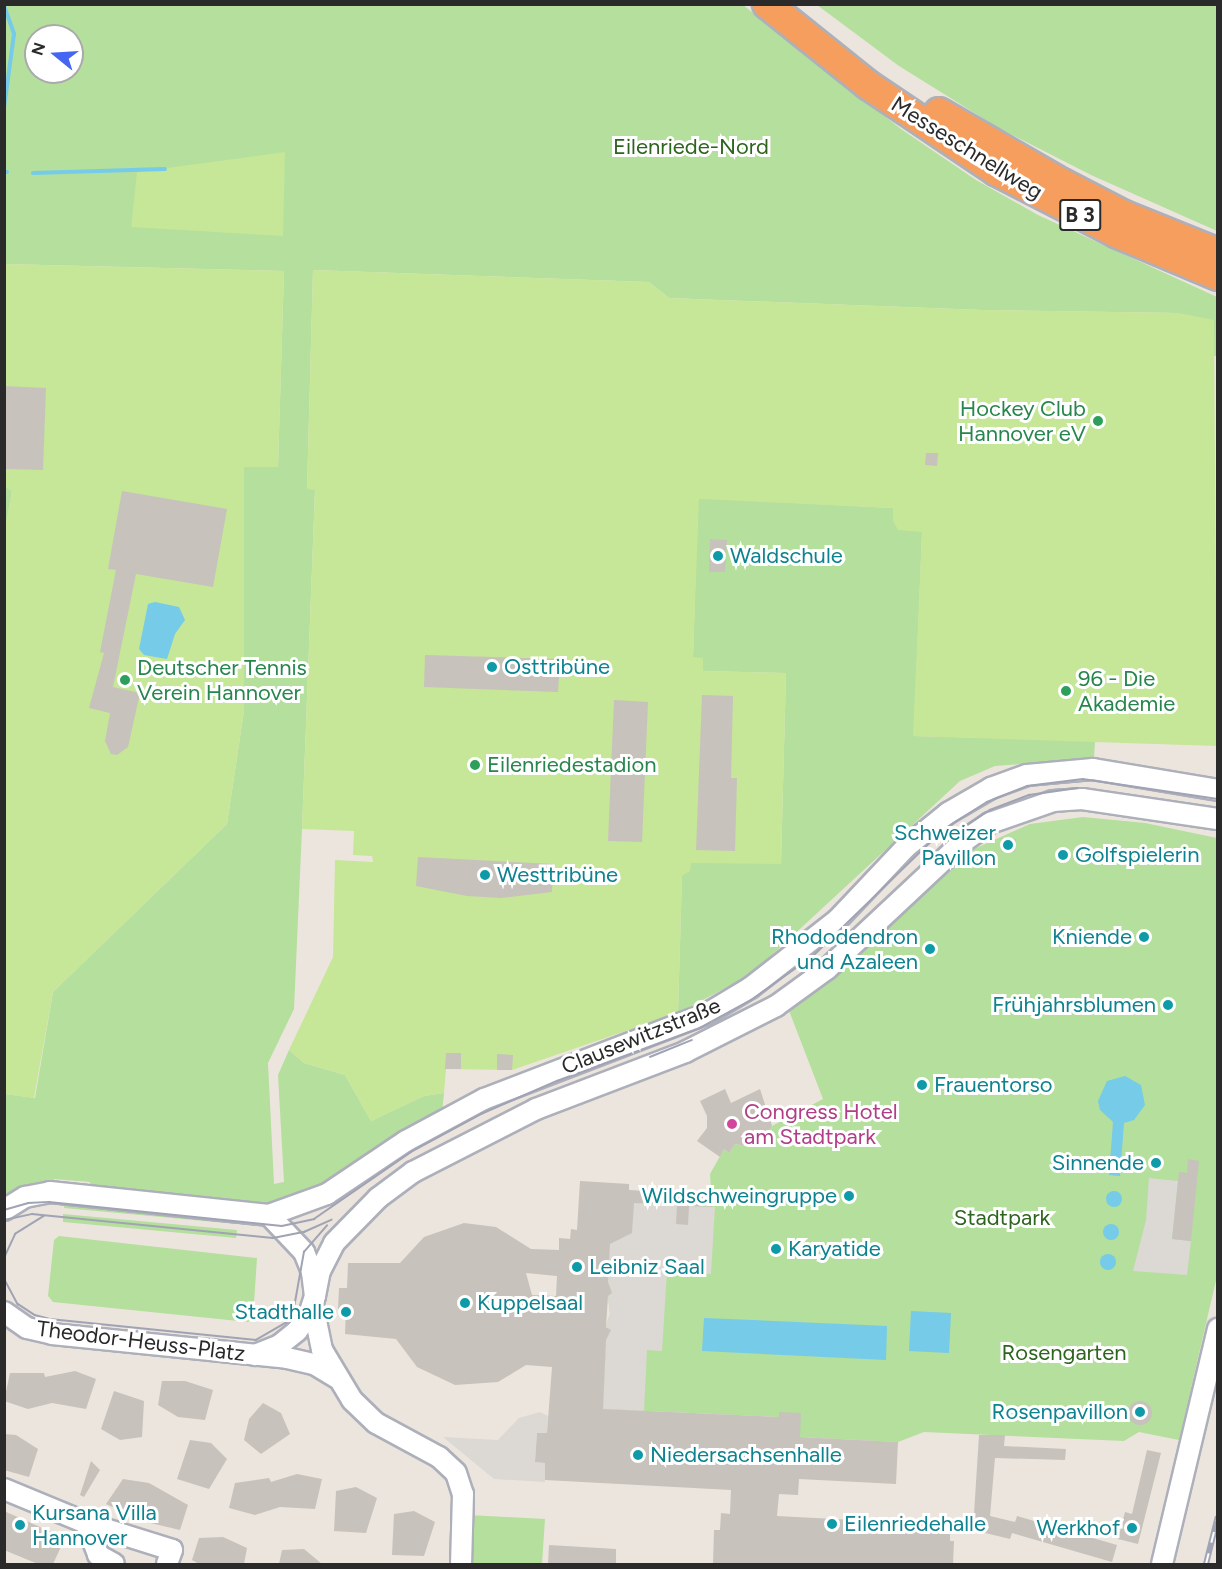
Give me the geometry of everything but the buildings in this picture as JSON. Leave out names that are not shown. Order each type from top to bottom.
[{"type":"highway","name":"Messeschnellweg","points":[[767,4],[868,85],[996,171],[1116,233],[1218,276]]},
{"type":"highway","name":"Messeschnellweg","points":[[790,4],[878,72],[1006,152],[1125,215],[1218,253]]},
{"type":"street","name":"Clausewitzstraße","points":[[269,1215],[327,1194],[406,1141],[484,1100],[708,1013],[742,993],[795,956],[837,920],[906,847],[948,813],[991,788],[1027,775],[1093,769],[1218,790]]},
{"type":"street","name":"Clausewitzstraße","points":[[314,1301],[320,1271],[334,1243],[378,1198],[413,1172],[536,1109],[685,1052],[776,1006],[827,969],[964,841],[990,823],[1053,801],[1082,799],[1218,819]]},
{"type":"street","points":[[4,1209],[34,1195],[50,1192],[269,1215],[304,1252],[312,1272],[321,1350],[336,1377],[376,1423],[446,1461],[460,1479],[463,1494],[461,1564]]},
{"type":"street","points":[[4,1219],[34,1195]]},
{"type":"street","name":"Theodor-Heuss-Platz","points":[[5,1315],[27,1328],[52,1334],[255,1354],[290,1337],[314,1301]]},
{"type":"street","points":[[1162,1564],[1218,1329]]},
{"type":"street","points":[[255,1354],[314,1364],[336,1377]]},
{"type":"street","points":[[4,1489],[86,1523],[172,1550],[167,1564]]},
{"type":"street","points":[[86,1523],[98,1556],[114,1564]]},
{"type":"green space","name":"Eilenriede-Nord","points":[[4,5],[743,5],[901,129],[976,180],[1038,215],[1217,297],[1217,356],[1213,356],[1179,313],[982,310],[669,298],[649,282],[313,270],[307,489],[315,489],[302,829],[294,1009],[268,1063],[274,1184],[284,1182],[278,1075],[289,1050],[304,1063],[345,1075],[371,1121],[424,1096],[444,1093],[442,1113],[304,1195],[270,1203],[89,1189],[90,1182],[54,1179],[53,1186],[5,1201],[5,1094],[35,1098],[53,992],[227,824],[244,711],[244,466],[278,467],[284,271],[5,264]]},
{"type":"green space","points":[[817,5],[1217,5],[1217,231],[1091,175],[997,127],[899,66]]},
{"type":"green space","points":[[285,152],[283,236],[131,227],[137,172]]},
{"type":"green space","name":"Deutscher Tennis Verein Hannover","points":[[5,264],[284,271],[278,467],[244,467],[244,711],[227,824],[53,992],[34,1098],[5,1094],[4,532],[12,491],[4,486]]},
{"type":"green space","name":"96 - Die Akademie","points":[[313,270],[649,282],[669,298],[982,310],[1179,313],[1214,320],[1217,746],[913,736],[922,532],[898,530],[893,521],[893,508],[699,499],[693,657],[703,658],[703,671],[786,673],[781,864],[691,863],[690,871],[682,876],[678,1013],[512,1070],[446,1069],[444,1093],[424,1096],[371,1121],[345,1075],[304,1063],[289,1050],[333,957],[335,860],[373,862],[372,856],[353,855],[354,831],[302,829],[315,490],[307,489]]},
{"type":"green space","points":[[5,486],[12,491],[5,532]]},
{"type":"green space","points":[[698,498],[893,508],[922,532],[914,736],[1095,741],[1094,758],[995,766],[960,781],[750,975],[678,1013],[682,876],[691,863],[781,863],[786,673],[702,671],[693,658]]},
{"type":"green space","name":"Stadtpark","points":[[1083,817],[1145,823],[1217,838],[1217,1276],[1179,1440],[1139,1432],[1124,1441],[924,1432],[898,1442],[800,1437],[779,1412],[779,1417],[603,1409],[606,1340],[611,1330],[606,1326],[610,1314],[608,1296],[612,1293],[608,1282],[610,1242],[632,1233],[628,1203],[712,1207],[710,1174],[724,1149],[729,1153],[735,1144],[757,1148],[772,1126],[823,1099],[788,1008],[832,977],[974,849],[1030,824]]},
{"type":"green space","points":[[65,1200],[238,1216],[237,1224],[64,1208]]},
{"type":"green space","points":[[63,1214],[237,1230],[236,1238],[63,1222]]},
{"type":"green space","points":[[59,1236],[257,1258],[253,1318],[248,1322],[53,1302],[48,1296],[54,1240]]},
{"type":"green space","points":[[469,1515],[545,1519],[542,1564],[466,1564]]},
{"type":"shaded area","points":[[1149,1178],[1178,1181],[1172,1239],[1191,1241],[1187,1275],[1133,1271],[1146,1220]]},
{"type":"shaded area","points":[[628,1203],[715,1207],[711,1274],[667,1272],[662,1351],[647,1350],[644,1411],[603,1409],[606,1340],[611,1330],[606,1326],[610,1314],[608,1296],[612,1293],[608,1282],[610,1242],[632,1233]]},
{"type":"shaded area","points":[[540,1412],[548,1416],[547,1433],[537,1433],[535,1462],[545,1463],[545,1482],[494,1479],[443,1437],[498,1440],[519,1418]]},
{"type":"water","points":[[155,602],[179,607],[185,620],[175,634],[167,659],[144,655],[139,649],[148,604]]},
{"type":"water","points":[[1125,1076],[1141,1085],[1145,1105],[1134,1120],[1124,1123],[1120,1176],[1109,1175],[1113,1122],[1100,1110],[1098,1101],[1107,1081]]},
{"type":"water","points":[[1114,1191],[1120,1193],[1122,1199],[1120,1205],[1114,1207],[1108,1205],[1106,1199],[1108,1193]]},
{"type":"water","points":[[1111,1224],[1117,1226],[1119,1232],[1117,1238],[1111,1240],[1105,1238],[1103,1232],[1105,1226]]},
{"type":"water","points":[[1108,1254],[1114,1256],[1116,1262],[1114,1268],[1108,1270],[1102,1268],[1100,1262],[1102,1256]]},
{"type":"water","points":[[911,1311],[951,1313],[949,1353],[909,1351]]},
{"type":"water","points":[[704,1318],[887,1326],[886,1360],[702,1351]]},
{"type":"waterway","points":[[4,6],[14,34],[4,108]]},
{"type":"waterway","points":[[33,173],[165,169]]},
{"type":"tram line","points":[[4,1210],[28,1203],[49,1202],[282,1226],[314,1219],[411,1152],[481,1114],[557,1081],[700,1028],[751,1000],[813,956],[943,830],[987,802],[1027,786],[1083,779],[1218,799]]},
{"type":"tram line","points":[[948,837],[990,810],[1029,795],[1078,788]]},
{"type":"tram line","points":[[650,1057],[692,1040]]},
{"type":"tram line","points":[[4,1220],[32,1214],[273,1238],[304,1232],[331,1220]]},
{"type":"tram line","points":[[4,1258],[15,1234],[44,1216]]},
{"type":"tram line","points":[[4,1278],[18,1304],[35,1315],[50,1319],[256,1340],[286,1323],[294,1308],[304,1252],[327,1226]]},
{"type":"railway","points":[[1206,1564],[1218,1516]]},
{"type":"place","name":"Hockey Club Hannover eV","points":[[1098,421]]},
{"type":"place","name":"Waldschule","points":[[718,556]]},
{"type":"place","name":"Osttribüne","points":[[492,667]]},
{"type":"place","name":"Deutscher Tennis Verein Hannover","points":[[125,680]]},
{"type":"place","name":"96 - Die Akademie","points":[[1066,691]]},
{"type":"place","name":"Eilenriedestadion","points":[[475,765]]},
{"type":"place","name":"Schweizer Pavillon","points":[[1008,845]]},
{"type":"place","name":"Golfspielerin","points":[[1063,855]]},
{"type":"place","name":"Westtribüne","points":[[485,875]]},
{"type":"place","name":"Kniende","points":[[1144,937]]},
{"type":"place","name":"Rhododendron und Azaleen","points":[[930,949]]},
{"type":"place","name":"Frühjahrsblumen","points":[[1168,1005]]},
{"type":"place","name":"Frauentorso","points":[[922,1085]]},
{"type":"place","name":"Congress Hotel am Stadtpark","points":[[732,1124]]},
{"type":"place","name":"Sinnende","points":[[1156,1163]]},
{"type":"place","name":"Wildschweingruppe","points":[[849,1196]]},
{"type":"place","name":"Karyatide","points":[[776,1249]]},
{"type":"place","name":"Leibniz Saal","points":[[577,1267]]},
{"type":"place","name":"Kuppelsaal","points":[[465,1303]]},
{"type":"place","name":"Stadthalle","points":[[346,1312]]},
{"type":"place","name":"Rosenpavillon","points":[[1140,1412]]},
{"type":"place","name":"Niedersachsenhalle","points":[[638,1455]]},
{"type":"place","name":"Eilenriedehalle","points":[[832,1524]]},
{"type":"place","name":"Kursana Villa Hannover","points":[[20,1525]]},
{"type":"place","name":"Werkhof","points":[[1132,1528]]},
{"type":"park label","name":"Rosengarten","points":[[1064,1353]]}]
